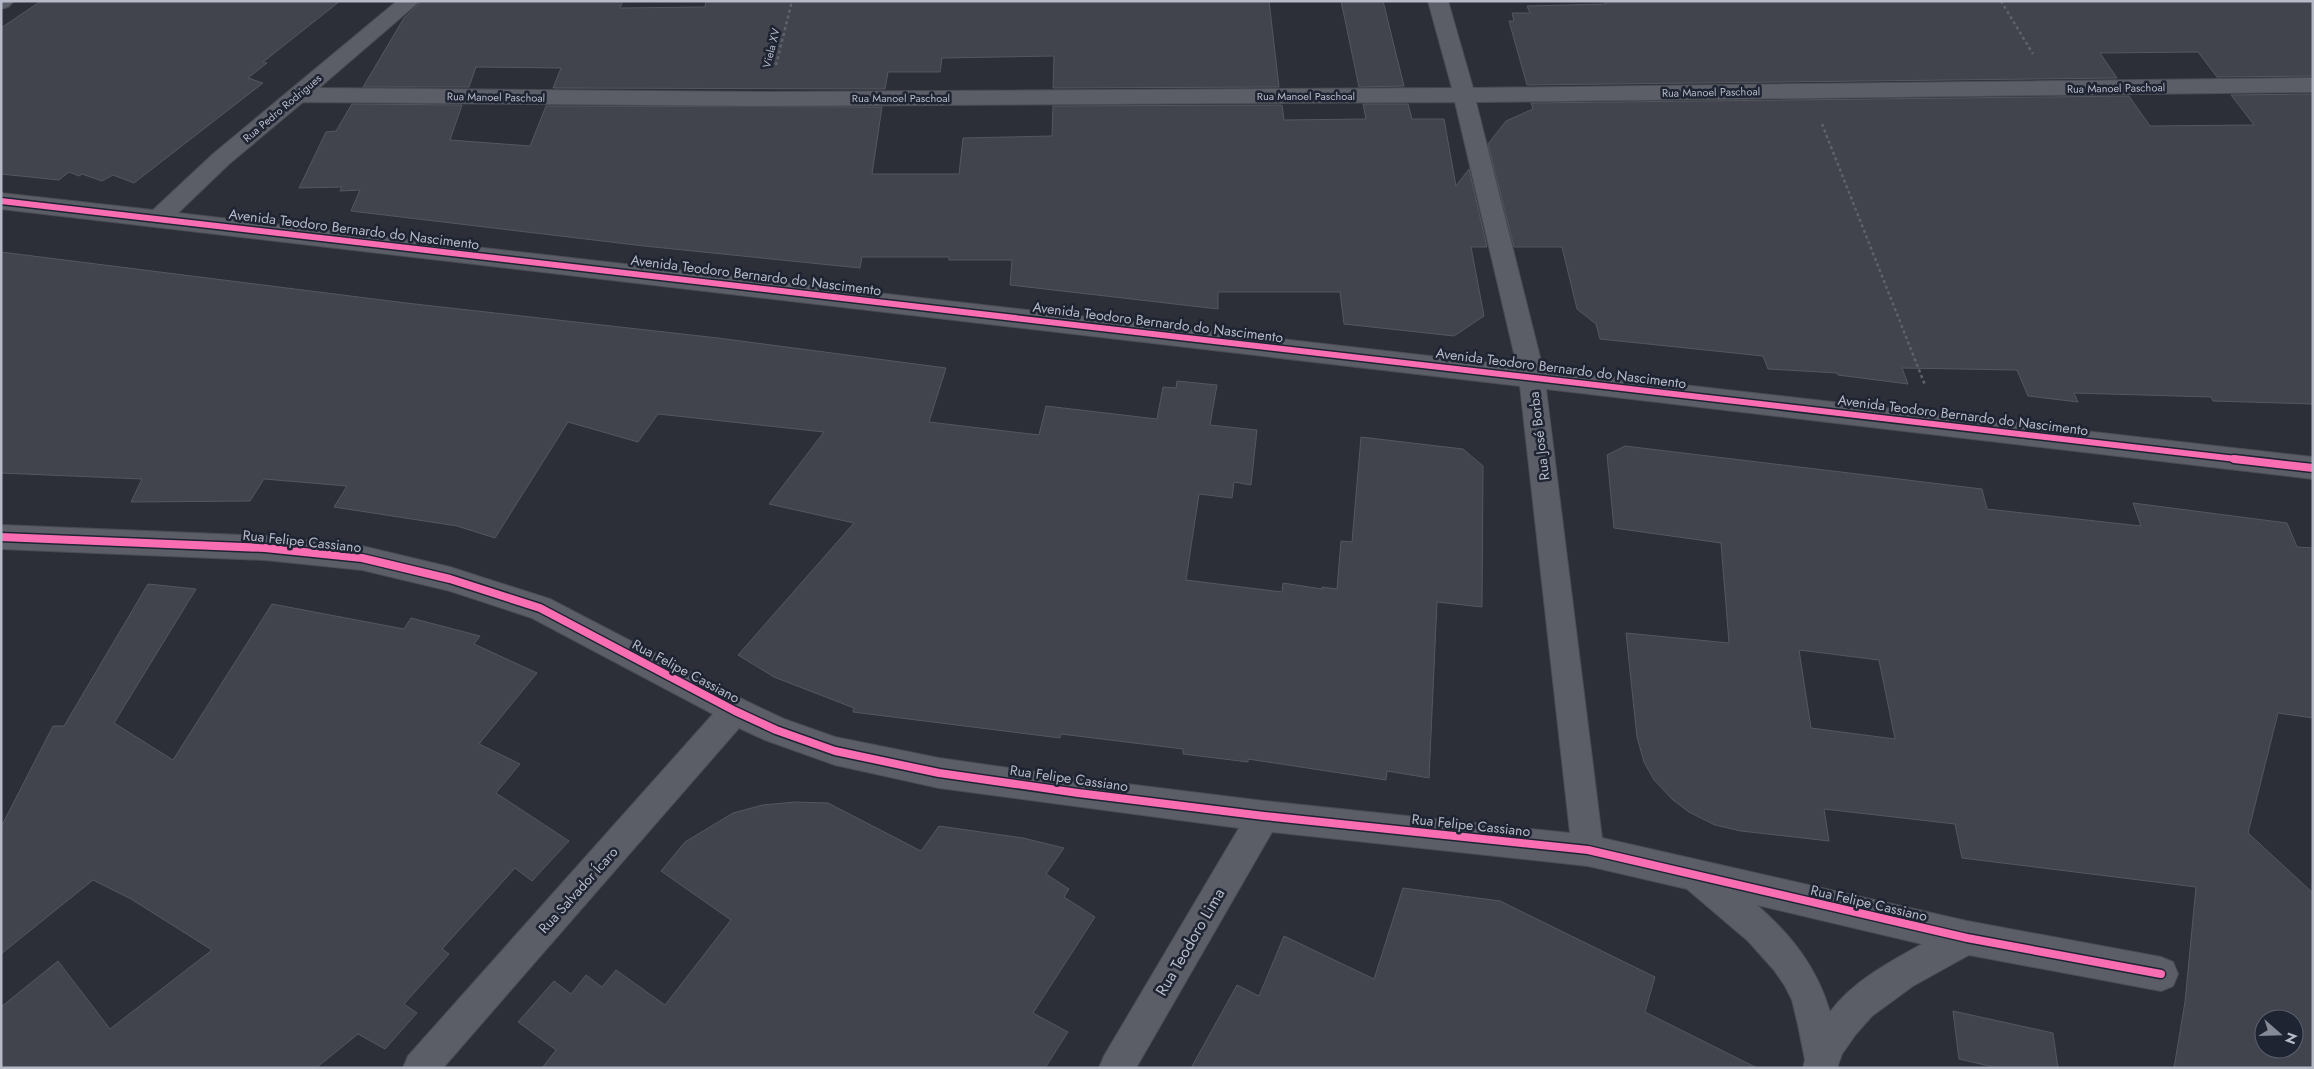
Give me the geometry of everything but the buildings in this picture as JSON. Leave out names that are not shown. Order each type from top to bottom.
[{"type":"street","name":"Rua Pedro Rodrigues","points":[[158,219],[221,159],[410,1]]},
{"type":"street","name":"Rua José Borba","points":[[1438,1],[1464,95],[1532,377],[1588,850]]},
{"type":"street","name":"Rua Manoel Paschoal","points":[[298,95],[768,99],[1464,95],[2313,85]]},
{"type":"street","name":"Avenida Teodoro Bernardo do Nascimento","points":[[1,201],[2313,468]]},
{"type":"street","name":"Rua Felipe Cassiano","points":[[1,537],[265,548],[362,558],[450,578],[540,608],[735,712],[776,730],[836,751],[939,773],[1264,816],[1588,850],[1967,938],[2160,974]]},
{"type":"street","name":"Rua Salvador Ícaro","points":[[420,1068],[735,712]]},
{"type":"street","name":"Rua Teodoro Lima","points":[[1116,1068],[1264,816]]},
{"type":"street","points":[[1698,877],[1764,934],[1787,960],[1806,991],[1821,1064]]},
{"type":"street","points":[[1821,1064],[1838,1029],[1867,998],[1896,976],[1967,938]]},
{"type":"path","points":[[2001,1],[2054,89]]},
{"type":"path","points":[[1809,91],[1941,424]]},
{"type":"cycle path","points":[[1,201],[2313,468]]},
{"type":"cycle path","points":[[1,537],[265,548],[362,558],[450,579],[540,608],[735,711],[776,730],[835,751],[939,773],[1078,793],[1264,816],[1588,850],[1967,938],[2161,974]]}]
